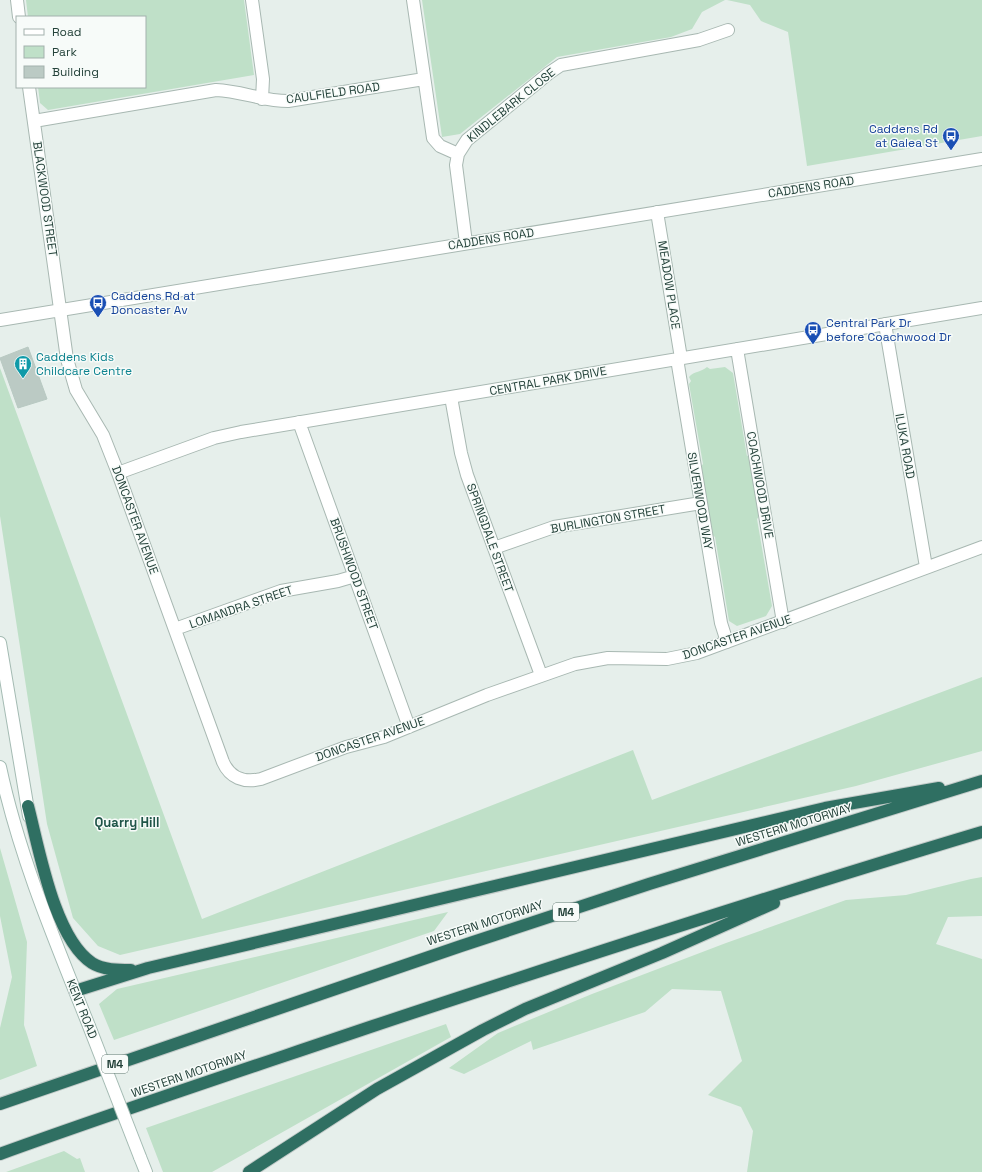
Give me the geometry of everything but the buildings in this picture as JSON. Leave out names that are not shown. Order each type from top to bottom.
[{"type":"highway","points":[[75,991],[148,968],[825,808],[982,781]]},
{"type":"highway","name":"WESTERN MOTORWAY","points":[[0,1104],[461,946],[649,884],[982,781]]},
{"type":"highway","points":[[28,806],[58,914],[77,948],[84,957],[93,964],[104,968],[118,970],[148,968]]},
{"type":"highway","name":"WESTERN MOTORWAY","points":[[0,1154],[250,1067],[461,997],[828,879],[982,832]]},
{"type":"highway","points":[[249,1172],[377,1089],[483,1030],[554,997],[662,953],[828,879]]},
{"type":"street","points":[[17,0],[19,16]]},
{"type":"street","points":[[252,0],[263,79],[262,99]]},
{"type":"street","points":[[413,0],[433,138],[440,146],[458,154]]},
{"type":"street","name":"KINDLEBARK CLOSE","points":[[466,243],[456,171],[458,154],[469,137],[561,65],[699,40],[728,30]]},
{"type":"street","name":"CAULFIELD ROAD","points":[[34,121],[216,90],[236,92],[262,99],[288,101],[424,79]]},
{"type":"street","name":"BLACKWOOD STREET","points":[[29,88],[60,310]]},
{"type":"street","name":"CADDENS ROAD","points":[[0,320],[982,159]]},
{"type":"street","name":"MEADOW PLACE","points":[[656,212],[679,359]]},
{"type":"street","name":"CENTRAL PARK DRIVE","points":[[118,473],[223,435],[982,308]]},
{"type":"street","name":"DONCASTER AVENUE","points":[[60,310],[67,359],[74,383],[85,406],[103,435],[118,473],[222,762],[228,772],[238,779],[250,781],[261,779],[346,747],[409,727],[541,675],[598,660],[652,660],[683,656],[783,622],[982,547]]},
{"type":"street","name":"ILUKA ROAD","points":[[885,324],[926,567]]},
{"type":"street","name":"COACHWOOD DRIVE","points":[[737,349],[783,622]]},
{"type":"street","name":"SILVERWOOD WAY","points":[[679,359],[721,623],[727,642]]},
{"type":"street","name":"SPRINGDALE STREET","points":[[451,397],[464,464],[541,675]]},
{"type":"street","name":"BRUSHWOOD STREET","points":[[299,422],[409,727]]},
{"type":"street","name":"BURLINGTON STREET","points":[[494,548],[554,527],[701,503]]},
{"type":"street","name":"LOMANDRA STREET","points":[[175,630],[281,592],[338,581],[355,576]]},
{"type":"street","name":"KENT ROAD","points":[[0,643],[45,912]]},
{"type":"street","name":"KENT ROAD","points":[[0,767],[15,828],[45,912],[146,1172]]},
{"type":"green space","points":[[26,0],[244,0],[254,75],[48,110],[40,103],[38,88],[146,88],[146,16],[28,16]]},
{"type":"green space","points":[[422,0],[725,0],[702,12],[692,29],[671,37],[557,57],[460,134],[442,137]]},
{"type":"green space","points":[[727,0],[982,0],[982,136],[807,166],[788,32],[761,21],[750,5]]},
{"type":"green space","points":[[707,367],[710,369],[725,367],[733,373],[747,456],[750,455],[761,514],[757,519],[772,606],[766,616],[737,626],[729,621],[715,537],[710,533],[699,469],[703,464],[689,384],[691,381],[689,377],[691,375]]},
{"type":"green space","points":[[0,368],[202,919],[633,750],[652,800],[982,677],[982,751],[856,786],[120,955],[98,946],[73,918],[47,824],[0,516]]},
{"type":"green space","points":[[0,848],[27,942],[24,1025],[37,1066],[0,1080],[0,1028],[12,977],[0,916]]},
{"type":"green space","points":[[982,877],[982,916],[948,917],[936,944],[982,959],[982,1172],[747,1172],[753,1131],[741,1107],[708,1095],[742,1061],[721,991],[672,989],[645,1012],[533,1050],[531,1041],[464,1074],[449,1068],[498,1033],[592,994],[726,943],[846,900],[906,895]]},
{"type":"green space","points":[[448,912],[434,931],[114,1040],[99,1004],[117,989]]},
{"type":"green space","points":[[446,1024],[451,1037],[212,1172],[163,1172],[146,1128]]},
{"type":"green space","points":[[64,1151],[77,1159],[80,1158],[85,1172],[6,1172]]},
{"type":"place","name":"Caddens Rd at Galea St","points":[[951,151]]},
{"type":"place","name":"Caddens Rd at Doncaster Av","points":[[98,318]]},
{"type":"place","name":"Central Park Dr before Coachwood Dr","points":[[813,345]]},
{"type":"place","name":"Caddens Kids Childcare Centre","points":[[23,379]]},
{"type":"district","name":"Quarry Hill","points":[[127,822]]}]
